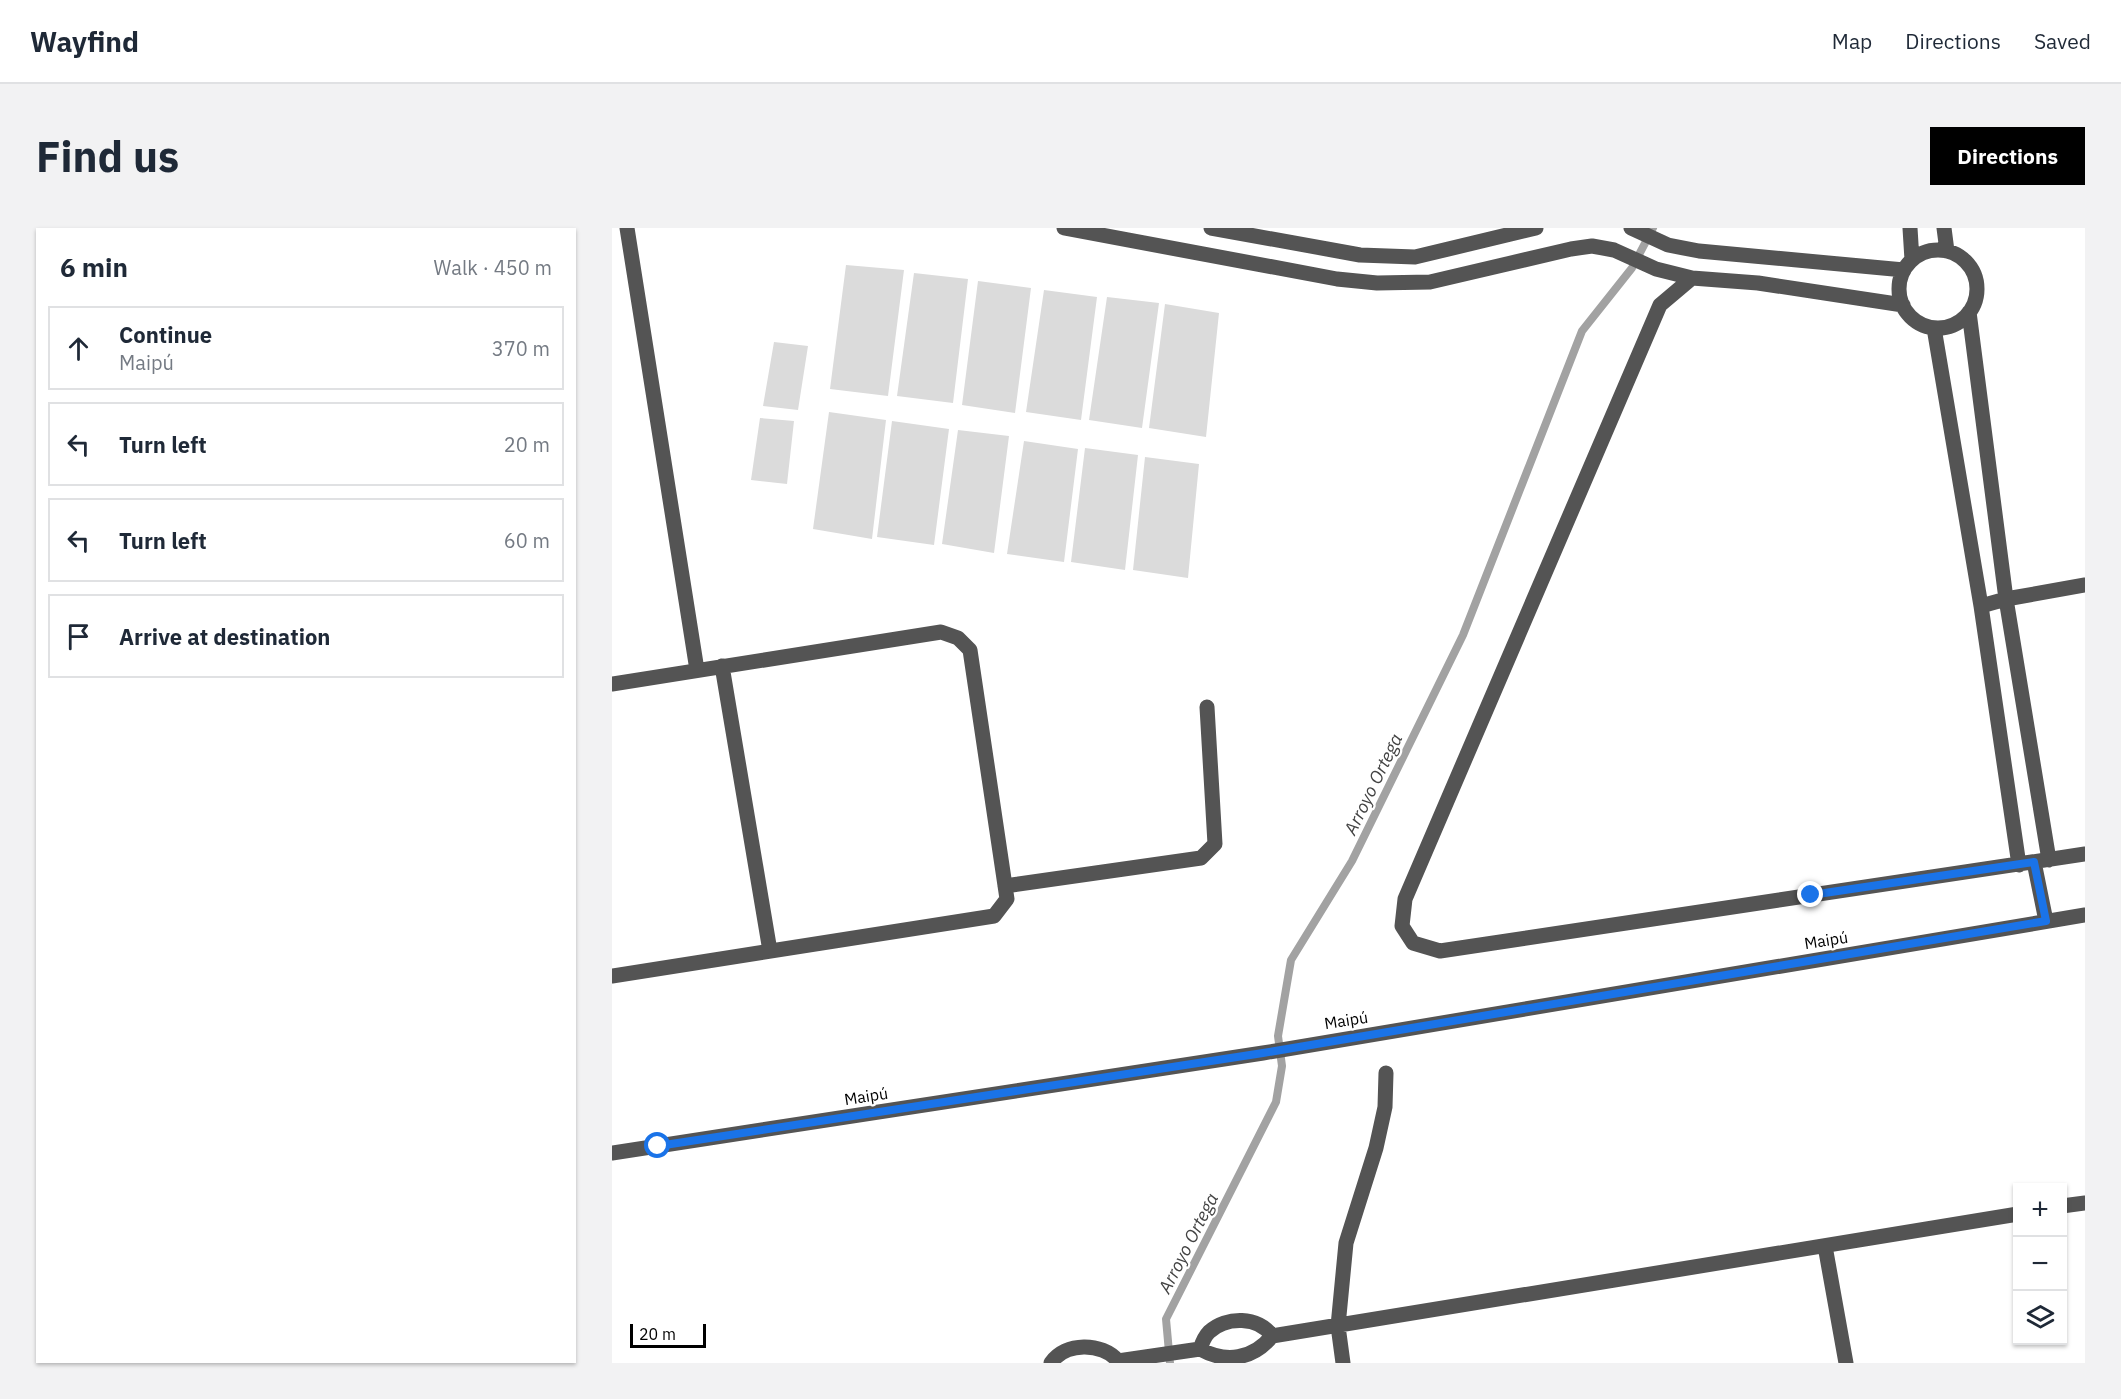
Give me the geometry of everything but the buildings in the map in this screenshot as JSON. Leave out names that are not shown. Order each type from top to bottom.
[{"type":"street","points":[[627,228],[697,670]]},
{"type":"street","points":[[1064,228],[1336,279],[1377,283],[1430,282],[1592,246],[1614,250],[1656,269],[1692,278],[1758,283],[1903,305]]},
{"type":"street","points":[[1211,228],[1360,255],[1415,256],[1536,228]]},
{"type":"street","points":[[1631,228],[1668,245],[1699,251],[1908,265],[1923,254],[1935,250],[1947,251],[1959,256],[1968,265],[1977,287],[1976,301],[1960,322],[1948,327],[1934,328],[1921,324],[1910,316],[1903,305],[1900,287],[1908,265],[1910,228]]},
{"type":"street","points":[[1944,228],[1947,251]]},
{"type":"street","points":[[1692,278],[1660,305],[1405,899],[1402,926],[1413,943],[1440,951],[2085,854]]},
{"type":"street","points":[[1969,312],[2006,599],[2034,862]]},
{"type":"street","points":[[1934,328],[1981,606],[2046,921]]},
{"type":"street","points":[[1981,606],[2006,599],[2085,585]]},
{"type":"street","points":[[612,684],[941,632],[958,638],[970,650],[1006,899],[994,916],[612,976]]},
{"type":"street","points":[[722,666],[770,951]]},
{"type":"street","points":[[1005,886],[1202,858],[1215,844],[1207,707]]},
{"type":"street","name":"Maipú","points":[[612,1153],[1263,1053],[2085,915]]},
{"type":"street","points":[[1343,1363],[1338,1326],[1346,1243],[1376,1148],[1385,1107],[1386,1073]]},
{"type":"street","points":[[2067,1205],[2085,1203]]},
{"type":"street","points":[[1051,1363],[1055,1357],[1083,1347],[1098,1347],[1113,1354],[1118,1362],[1200,1348],[1214,1357],[1236,1359],[1254,1354],[1272,1336],[2013,1215]]},
{"type":"street","points":[[1825,1246],[1846,1363]]},
{"type":"street","points":[[1200,1348],[1210,1331],[1235,1321],[1259,1323],[1272,1336]]},
{"type":"shaded area","points":[[846,265],[904,270],[888,396],[830,389]]},
{"type":"shaded area","points":[[914,273],[968,279],[953,403],[897,396]]},
{"type":"shaded area","points":[[978,281],[1031,288],[1015,413],[962,405]]},
{"type":"shaded area","points":[[1044,290],[1097,297],[1081,420],[1026,412]]},
{"type":"shaded area","points":[[1107,297],[1159,303],[1142,428],[1089,420]]},
{"type":"shaded area","points":[[1165,304],[1219,313],[1206,437],[1149,428]]},
{"type":"shaded area","points":[[774,342],[808,346],[798,410],[763,406]]},
{"type":"shaded area","points":[[829,412],[886,420],[872,539],[813,529]]},
{"type":"shaded area","points":[[760,418],[794,421],[787,484],[751,480]]},
{"type":"shaded area","points":[[892,421],[949,429],[934,545],[877,537]]},
{"type":"shaded area","points":[[958,430],[1009,436],[994,553],[942,544]]},
{"type":"shaded area","points":[[1024,441],[1078,449],[1064,562],[1007,554]]},
{"type":"shaded area","points":[[1085,448],[1138,455],[1125,570],[1071,562]]},
{"type":"shaded area","points":[[1145,457],[1199,464],[1188,578],[1133,570]]},
{"type":"waterway","name":"Arroyo Ortega","points":[[1170,1363],[1166,1319],[1276,1102],[1282,1066],[1278,1036],[1291,960],[1352,861],[1463,635],[1582,331],[1632,268],[1653,228]]},
{"type":"route","points":[[658,1146],[1263,1053],[2046,921],[2034,862],[1811,895]]}]
